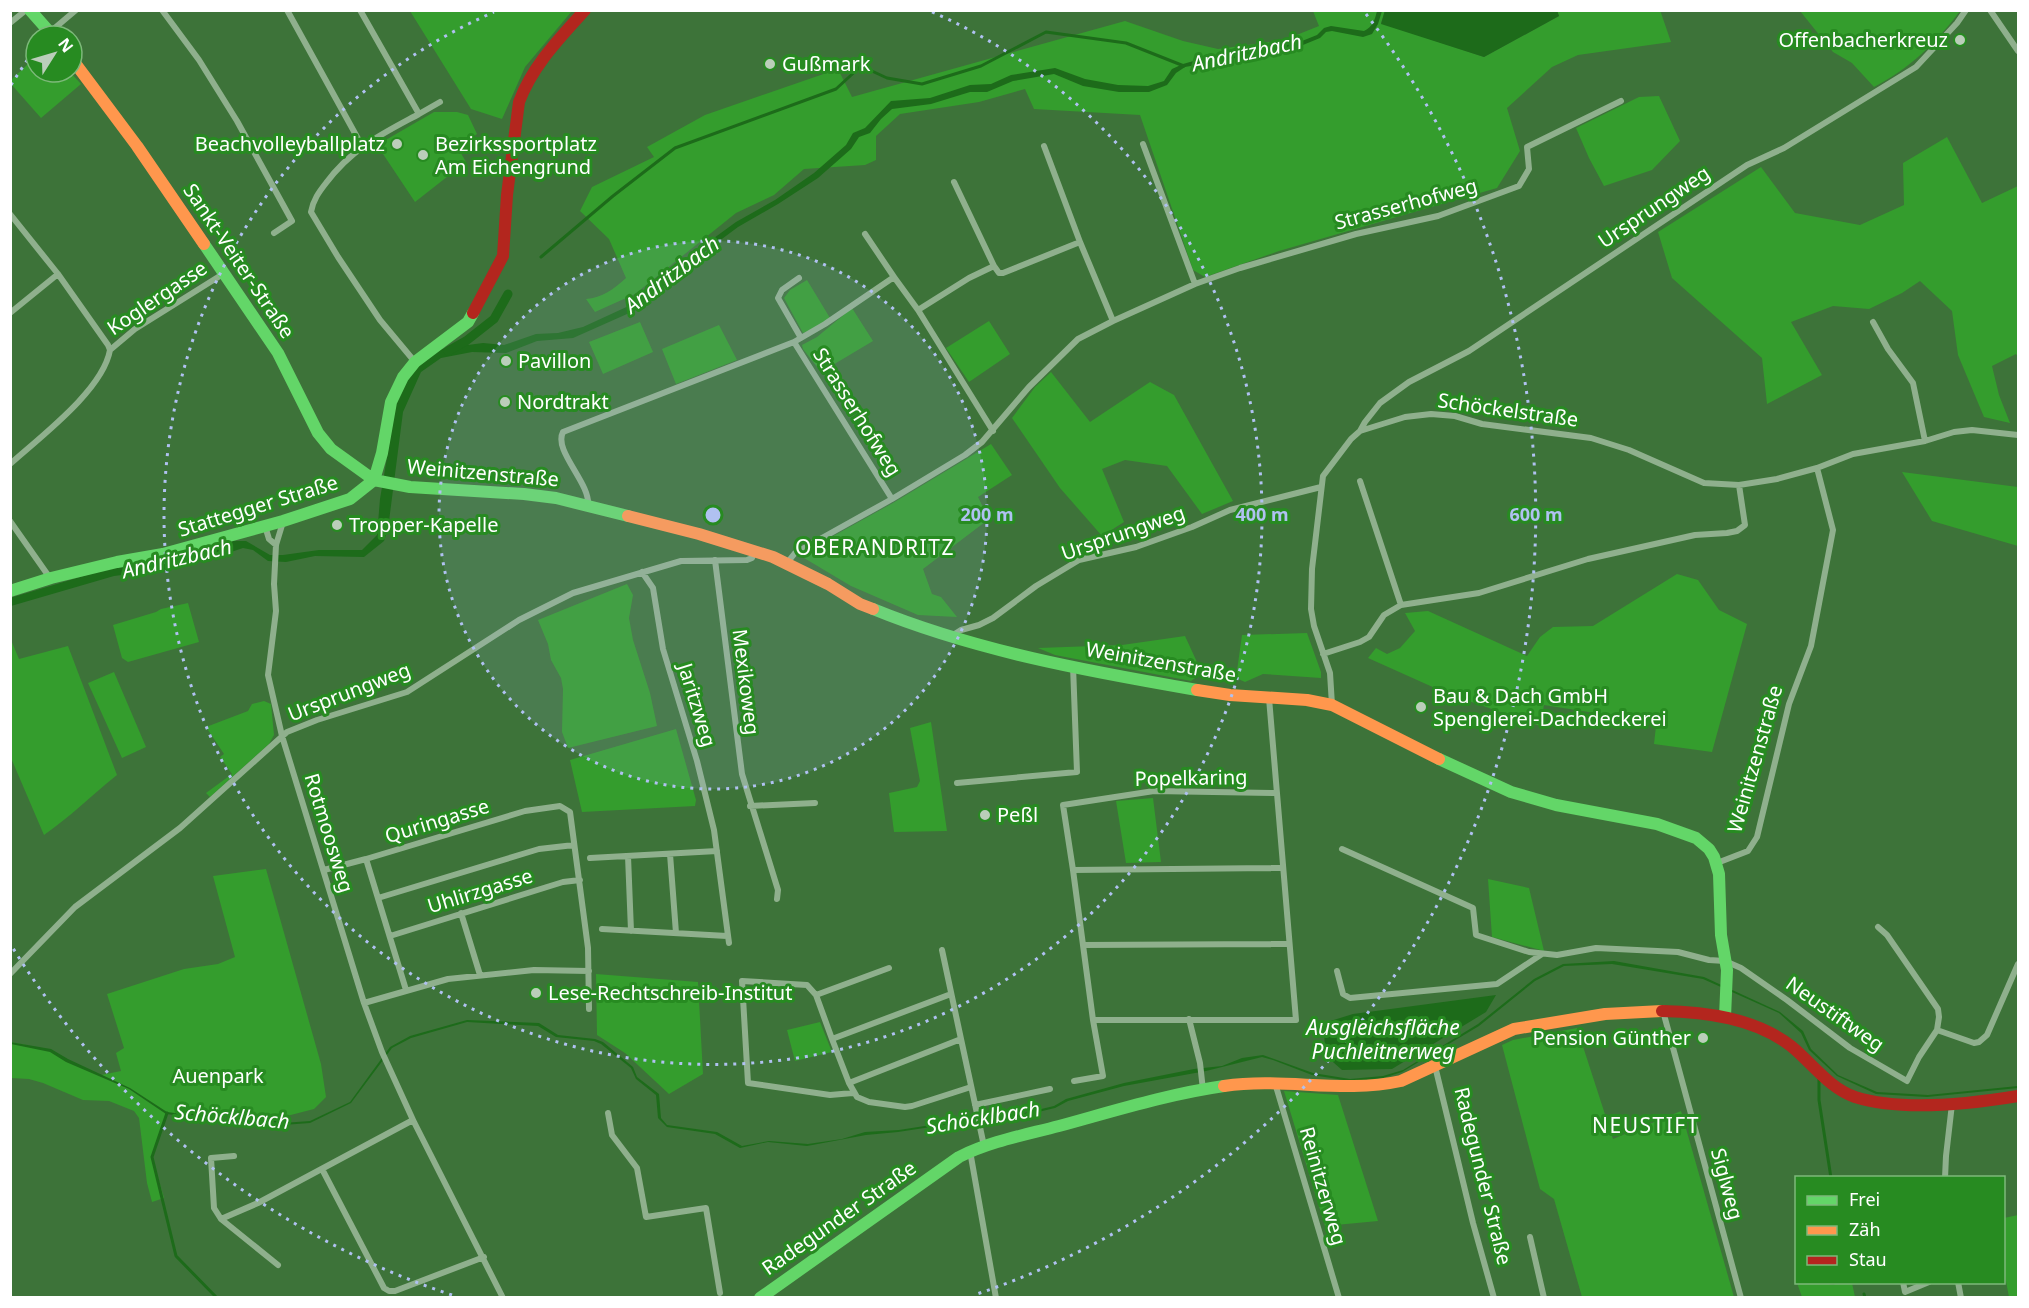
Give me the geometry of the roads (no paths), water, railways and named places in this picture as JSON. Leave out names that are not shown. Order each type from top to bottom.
[{"type":"main road","points":[[28,10],[41,24]]},
{"type":"main road","points":[[378,480],[391,402],[403,376],[415,362],[468,322],[502,256],[507,195],[522,92],[529,77],[585,10]]},
{"type":"main road","name":"Sankt-Veiter-Straße","points":[[84,75],[137,146],[278,352],[318,433],[331,449],[378,480]]},
{"type":"main road","name":"Weinitzenstraße","points":[[378,480],[426,488],[524,494],[588,506],[709,536],[787,563],[860,604],[893,619],[999,651],[1195,690],[1230,695],[1307,700],[1332,705],[1465,772],[1511,792],[1556,805],[1657,824],[1685,833],[1696,838],[1709,849],[1717,863]]},
{"type":"main road","name":"Stattegger Straße","points":[[10,591],[51,578],[117,562],[163,554],[283,521],[350,499],[378,480]]},
{"type":"main road","points":[[1717,863],[1721,935],[1725,961],[1725,1017]]},
{"type":"main road","name":"Radegunder Straße","points":[[760,1298],[970,1151],[984,1146],[1203,1085],[1275,1083],[1367,1088],[1401,1080],[1509,1031],[1575,1018],[1662,1010],[1725,1017],[1771,1033],[1842,1091],[1853,1096],[1888,1103],[1952,1104],[2019,1096]]},
{"type":"street","points":[[10,24],[28,10]]},
{"type":"street","points":[[61,24],[76,10]]},
{"type":"street","points":[[162,10],[222,96],[292,221],[274,233]]},
{"type":"street","points":[[287,10],[362,146]]},
{"type":"street","points":[[360,10],[419,114]]},
{"type":"street","name":"Ursprungweg","points":[[1360,431],[1380,403],[1409,382],[1469,351],[1747,165],[1784,148],[1916,67],[1957,23],[1966,10]]},
{"type":"street","points":[[1990,10],[2019,51]]},
{"type":"street","name":"Strasserhofweg","points":[[787,563],[795,553],[965,455],[993,431],[1029,387],[1078,339],[1195,285],[1285,254],[1356,234],[1438,216],[1519,186],[1529,169],[1527,147],[1621,101]]},
{"type":"street","points":[[415,362],[380,320],[311,212],[313,201],[337,168],[362,146],[440,102]]},
{"type":"street","points":[[1143,144],[1195,285]]},
{"type":"street","points":[[1044,146],[1113,321]]},
{"type":"street","points":[[954,182],[999,273],[1080,242]]},
{"type":"street","name":"Koglergasse","points":[[10,214],[58,274],[110,350],[109,358],[87,394],[10,464]]},
{"type":"street","points":[[865,234],[918,310],[993,431]]},
{"type":"street","points":[[918,310],[969,278],[994,266]]},
{"type":"street","points":[[10,313],[58,274]]},
{"type":"street","name":"Koglergasse","points":[[110,350],[135,329],[223,274]]},
{"type":"street","name":"Strasserhofweg","points":[[674,388],[794,342],[894,277]]},
{"type":"street","name":"Strasserhofweg","points":[[799,278],[782,290],[778,298],[801,338]]},
{"type":"street","points":[[1873,322],[1888,349],[1913,383],[1925,441]]},
{"type":"street","name":"Strasserhofweg","points":[[794,342],[892,499]]},
{"type":"street","name":"Weinitzenstraße","points":[[588,506],[588,496],[563,446],[561,433],[674,388]]},
{"type":"street","name":"Schöckelstraße","points":[[1360,431],[1406,417],[1431,414],[1455,416],[1482,424],[1591,438],[1629,450],[1704,483],[1739,485],[1778,479],[1817,468],[1853,453],[1925,441],[1954,432],[1972,430],[2019,435]]},
{"type":"street","points":[[1332,705],[1330,673],[1314,626],[1311,609],[1312,569],[1323,476],[1351,439],[1360,431]]},
{"type":"street","name":"Weinitzenstraße","points":[[1717,863],[1748,851],[1757,837],[1789,704],[1811,646],[1833,530],[1817,468]]},
{"type":"street","points":[[1360,481],[1401,605]]},
{"type":"street","points":[[1323,654],[1369,637],[1384,615],[1401,605],[1479,593],[1588,559],[1695,534],[1737,531],[1745,525],[1739,485]]},
{"type":"street","name":"Ursprungweg","points":[[949,637],[999,614],[1036,586],[1079,560],[1136,547],[1192,527],[1230,510],[1321,487]]},
{"type":"street","points":[[10,521],[51,578]]},
{"type":"street","name":"Rotmoosweg","points":[[283,521],[276,544],[276,611],[268,675],[282,736],[364,1003],[382,1052],[413,1120],[503,1298]]},
{"type":"street","name":"Rotmoosweg","points":[[266,526],[269,538],[276,544]]},
{"type":"street","name":"Ursprungweg","points":[[10,974],[75,907],[180,828],[287,732],[317,720],[407,692],[519,620],[573,593],[681,561],[747,560],[752,558],[754,550]]},
{"type":"street","name":"Mexikoweg","points":[[714,560],[742,774],[750,806],[778,890],[777,899]]},
{"type":"street","name":"Jaritzweg","points":[[639,573],[653,588],[663,649],[697,761],[714,830],[729,944]]},
{"type":"street","points":[[957,783],[1077,772],[1073,666]]},
{"type":"street","name":"Popelkaring","points":[[1093,1020],[1296,1020],[1269,698]]},
{"type":"street","name":"Popelkaring","points":[[1074,1081],[1103,1077],[1063,805],[1154,791],[1277,793]]},
{"type":"street","points":[[750,806],[815,803]]},
{"type":"street","name":"Quringasse","points":[[324,870],[525,812],[560,806],[570,812],[574,845]]},
{"type":"street","points":[[378,898],[539,849],[574,845],[588,948],[589,1009]]},
{"type":"street","points":[[1342,849],[1473,908],[1476,935],[1499,944],[1557,955],[1596,948],[1678,952],[1709,960],[1725,961]]},
{"type":"street","points":[[590,858],[717,851]]},
{"type":"street","points":[[670,854],[676,933]]},
{"type":"street","points":[[628,856],[631,931]]},
{"type":"street","points":[[366,859],[406,990]]},
{"type":"street","points":[[1073,870],[1282,868]]},
{"type":"street","name":"Uhlirzgasse","points":[[390,936],[563,882],[580,880]]},
{"type":"street","points":[[461,913],[480,975]]},
{"type":"street","points":[[1878,927],[1887,934],[1938,1009],[1940,1017],[1937,1030],[1974,1043],[1986,1035],[2019,964]]},
{"type":"street","points":[[602,929],[727,936]]},
{"type":"street","points":[[1083,945],[1289,944]]},
{"type":"street","points":[[942,950],[984,1146]]},
{"type":"street","points":[[1337,971],[1343,994],[1350,998],[1497,984],[1543,953]]},
{"type":"street","name":"Neustiftweg","points":[[1725,961],[1741,968],[1787,1000],[1850,1048],[1907,1081],[1937,1030]]},
{"type":"street","points":[[816,995],[889,968]]},
{"type":"street","points":[[364,1003],[437,981],[541,970],[589,971]]},
{"type":"street","points":[[853,1093],[830,1095],[748,1083],[742,981],[807,985],[816,995],[853,1093],[863,1100],[905,1107],[925,1103],[971,1087]]},
{"type":"street","points":[[832,1039],[951,994]]},
{"type":"street","name":"Siglweg","points":[[1662,1010],[1741,1298]]},
{"type":"street","points":[[1189,1019],[1203,1085]]},
{"type":"street","points":[[849,1083],[961,1039]]},
{"type":"street","name":"Radegunder Straße","points":[[1434,1065],[1494,1298]]},
{"type":"street","name":"Reinitzerweg","points":[[1275,1083],[1339,1298]]},
{"type":"street","points":[[975,1105],[1050,1089]]},
{"type":"street","points":[[1946,1176],[1952,1104]]},
{"type":"street","points":[[608,1113],[612,1135],[637,1168],[646,1217],[706,1208],[720,1293]]},
{"type":"street","points":[[222,1219],[258,1203],[413,1120]]},
{"type":"street","points":[[970,1151],[996,1298]]},
{"type":"street","points":[[234,1156],[211,1158],[214,1208],[222,1219],[278,1265]]},
{"type":"street","points":[[322,1169],[384,1288],[389,1291],[395,1291],[484,1257]]},
{"type":"street","points":[[1530,1237],[1544,1298]]},
{"type":"street","points":[[1903,1284],[1905,1292],[1924,1284]]},
{"type":"water","points":[[1385,10],[1557,10],[1559,16],[1484,57],[1381,24]]},
{"type":"water","name":"Andritzbach","points":[[1377,11],[1382,11],[1372,34],[1363,37],[1326,32],[1320,38],[1298,47],[1185,67],[1176,73],[1167,85],[1149,92],[1119,92],[1083,86],[1054,74],[1013,81],[987,92],[970,92],[931,104],[892,109],[870,133],[859,137],[851,149],[818,178],[738,227],[695,259],[636,310],[573,338],[537,341],[506,353],[472,352],[441,358],[421,372],[403,412],[388,529],[384,541],[364,557],[315,556],[286,562],[268,561],[253,550],[243,548],[213,558],[161,570],[114,576],[11,606],[10,598],[107,569],[159,561],[233,541],[246,541],[270,555],[319,550],[362,550],[377,535],[380,499],[397,398],[418,365],[435,352],[445,348],[483,343],[504,345],[536,334],[558,333],[583,327],[633,304],[692,254],[736,222],[775,200],[814,173],[846,145],[853,133],[865,128],[891,101],[930,98],[970,85],[991,84],[1011,75],[1055,68],[1085,79],[1118,85],[1148,86],[1164,81],[1172,69],[1204,58],[1297,43],[1331,26],[1364,31],[1372,25]]},
{"type":"water","name":"Schöcklbach","points":[[1614,961],[1704,977],[1780,1012],[1803,1031],[1811,1049],[1838,1075],[1877,1092],[1928,1095],[2018,1086],[2018,1088],[1927,1097],[1876,1094],[1837,1076],[1809,1050],[1801,1033],[1779,1013],[1703,979],[1612,964],[1564,966],[1535,981],[1479,1026],[1402,1072],[1383,1078],[1350,1081],[1312,1075],[1262,1057],[1206,1071],[1124,1086],[1068,1101],[1055,1108],[996,1122],[957,1123],[866,1135],[807,1146],[768,1142],[740,1148],[715,1134],[667,1127],[658,1118],[656,1095],[636,1079],[631,1068],[601,1044],[594,1041],[556,1037],[538,1026],[467,1022],[411,1038],[392,1048],[351,1103],[310,1123],[283,1125],[254,1116],[212,1113],[183,1116],[166,1114],[129,1089],[66,1062],[50,1052],[10,1042],[51,1049],[130,1088],[167,1112],[183,1114],[211,1111],[255,1114],[283,1123],[310,1121],[350,1102],[390,1047],[410,1036],[467,1020],[539,1023],[558,1035],[603,1042],[633,1067],[637,1077],[659,1094],[661,1118],[667,1125],[717,1132],[742,1146],[769,1141],[808,1144],[842,1139],[865,1132],[899,1130],[963,1120],[995,1120],[1054,1106],[1066,1099],[1124,1083],[1194,1069],[1222,1066],[1242,1058],[1263,1055],[1313,1073],[1350,1079],[1383,1076],[1403,1070],[1478,1024],[1534,979],[1563,964]]},
{"type":"water","name":"Ausgleichsfläche Puchleitnerweg","points":[[1496,995],[1486,1012],[1392,1069],[1342,1070],[1325,1055],[1324,1023],[1353,1014]]},
{"type":"waterway","name":"Andritzbach","points":[[541,257],[613,196],[675,148],[836,89],[861,66],[887,78],[922,84],[981,66],[1046,32],[1126,43],[1184,66]]},
{"type":"waterway","points":[[448,351],[466,341],[494,319],[508,294]]},
{"type":"waterway","points":[[1819,1078],[1819,1100],[1831,1176]]},
{"type":"waterway","points":[[167,1113],[152,1157],[176,1256],[217,1298]]},
{"type":"waterway","points":[[1864,1294],[1865,1298]]},
{"type":"place","name":"Offenbacherkreuz","points":[[1960,40]]},
{"type":"place","name":"Gußmark","points":[[770,64]]},
{"type":"place","name":"Beachvolleyballplatz","points":[[397,144]]},
{"type":"place","name":"Bezirkssportplatz Am Eichengrund","points":[[423,155]]},
{"type":"place","name":"Pavillon","points":[[506,361]]},
{"type":"place","name":"Nordtrakt","points":[[505,402]]},
{"type":"place","name":"Tropper-Kapelle","points":[[337,525]]},
{"type":"place","name":"Bau & Dach GmbH Spenglerei-Dachdeckerei","points":[[1421,707]]},
{"type":"place","name":"Peßl","points":[[985,815]]},
{"type":"place","name":"Lese-Rechtschreib-Institut","points":[[536,993]]},
{"type":"place","name":"Pension Günther","points":[[1703,1038]]},
{"type":"district","name":"OBERANDRITZ","points":[[875,548]]},
{"type":"district","name":"NEUSTIFT","points":[[1646,1126]]},
{"type":"park label","name":"Auenpark","points":[[218,1076]]}]
